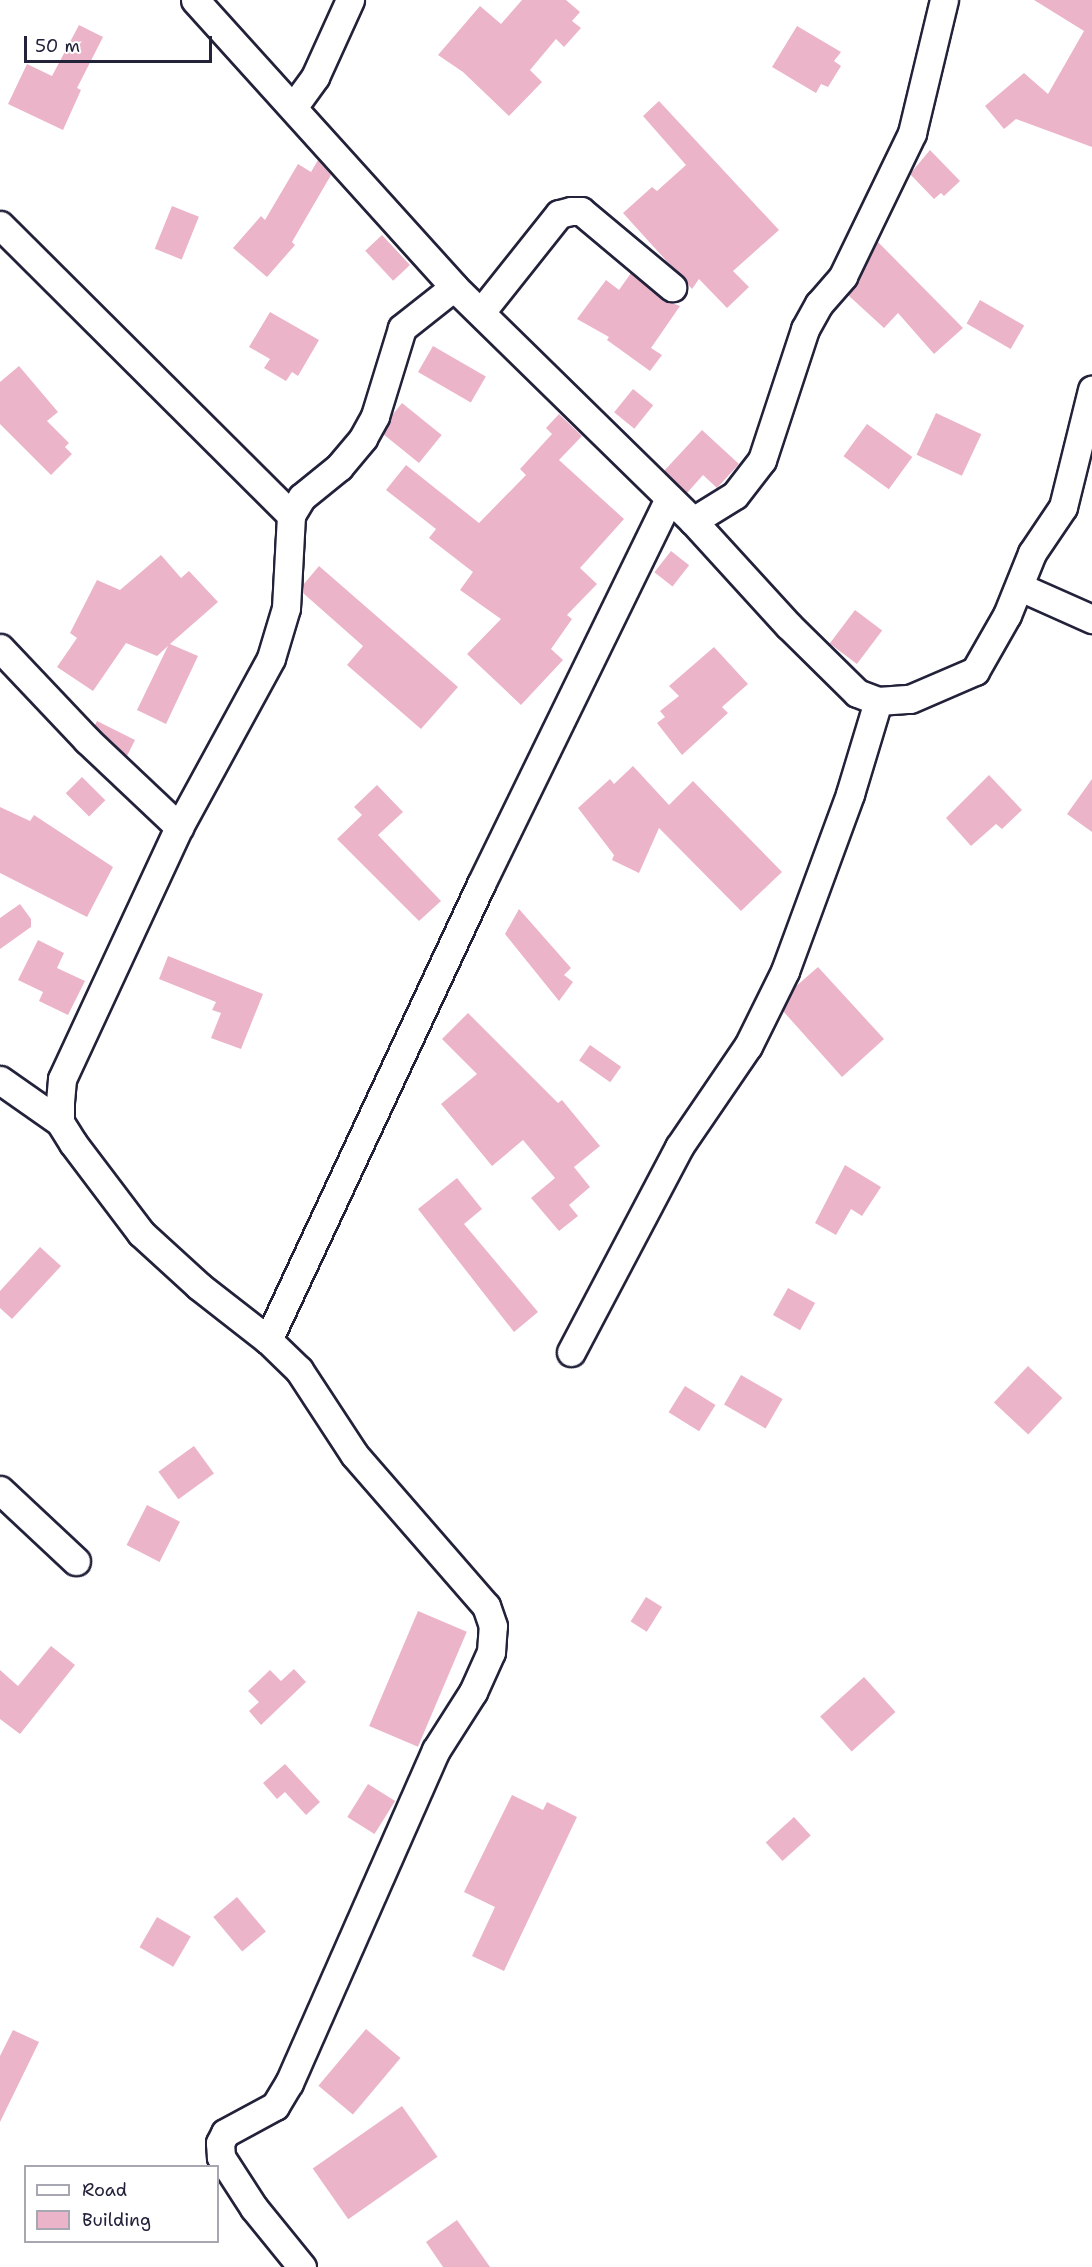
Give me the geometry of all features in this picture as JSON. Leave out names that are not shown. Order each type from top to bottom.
[{"type":"street","points":[[195,0],[262,78],[294,106],[454,287],[693,521],[789,626],[857,693],[878,700],[910,699],[975,671],[1020,587],[1032,553],[1063,507],[1092,390]]},
{"type":"street","points":[[294,106],[315,77],[350,0]]},
{"type":"street","points":[[693,521],[735,495],[762,460],[805,329],[819,304],[843,276],[912,132],[944,0]]},
{"type":"street","points":[[481,312],[560,214],[572,211],[581,211],[672,287]]},
{"type":"street","points":[[0,225],[291,515]]},
{"type":"street","points":[[60,1122],[62,1079],[179,827],[271,658],[286,608],[291,515],[302,497],[339,467],[363,438],[375,416],[402,328],[454,287]]},
{"type":"street","points":[[268,1340],[481,884],[669,498]]},
{"type":"street","points":[[1020,587],[1092,619]]},
{"type":"street","points":[[0,648],[87,740],[179,827]]},
{"type":"street","points":[[571,1352],[678,1148],[748,1046],[785,971],[850,794],[878,700]]},
{"type":"street","points":[[0,1080],[60,1122],[141,1233],[199,1286],[268,1340],[299,1370],[354,1454],[486,1606],[493,1626],[486,1662],[473,1692],[436,1750],[289,2083],[275,2106],[225,2133],[220,2143],[221,2157],[254,2208],[302,2267]]},
{"type":"street","points":[[0,1491],[76,1561]]},
{"type":"building","points":[[522,0],[566,0],[580,12],[572,21],[581,28],[564,47],[556,39],[530,70],[542,82],[509,116],[463,72],[438,55],[480,6],[501,24]]},
{"type":"building","points":[[1034,0],[1092,0],[1092,147],[1016,119],[1004,129],[985,106],[1024,73],[1048,94],[1084,31]]},
{"type":"building","points":[[79,25],[103,37],[77,88],[81,90],[63,130],[8,104],[27,64],[52,76]]},
{"type":"building","points":[[797,26],[841,52],[834,61],[841,66],[828,87],[821,84],[816,93],[772,67]]},
{"type":"building","points":[[659,101],[779,230],[733,271],[749,287],[727,308],[699,279],[692,289],[623,213],[652,187],[657,191],[686,165],[643,116]]},
{"type":"building","points":[[930,150],[960,181],[944,196],[941,193],[934,199],[910,174]]},
{"type":"building","points":[[318,160],[331,175],[292,242],[295,245],[267,277],[233,248],[261,216],[265,220],[298,164],[311,172]]},
{"type":"building","points":[[172,206],[199,217],[182,260],[155,249]]},
{"type":"building","points":[[382,235],[410,265],[393,281],[365,251]]},
{"type":"building","points":[[877,241],[963,328],[934,354],[898,313],[884,328],[848,295]]},
{"type":"building","points":[[631,273],[662,299],[680,306],[651,348],[662,355],[650,371],[607,340],[609,337],[577,319],[606,280],[619,290]]},
{"type":"building","points":[[980,300],[1024,325],[1011,349],[966,323]]},
{"type":"building","points":[[270,312],[319,340],[298,376],[292,372],[286,381],[264,368],[270,359],[249,347]]},
{"type":"building","points":[[433,346],[486,376],[471,402],[418,372]]},
{"type":"building","points":[[19,366],[58,412],[47,421],[69,443],[65,447],[72,454],[51,475],[0,424],[0,382]]},
{"type":"building","points":[[633,389],[653,405],[634,429],[614,412]]},
{"type":"building","points":[[402,403],[442,435],[419,463],[379,431]]},
{"type":"building","points":[[936,413],[981,434],[962,476],[917,455]]},
{"type":"building","points":[[559,414],[582,436],[559,460],[624,519],[580,568],[597,584],[567,615],[572,619],[551,649],[563,660],[521,705],[467,654],[501,619],[460,590],[473,572],[429,538],[436,529],[386,490],[406,465],[479,523],[526,475],[520,469],[552,434],[546,428]]},
{"type":"building","points":[[867,424],[912,457],[889,489],[843,456]]},
{"type":"building","points":[[702,430],[739,464],[717,488],[703,475],[687,493],[664,471]]},
{"type":"building","points":[[671,551],[689,565],[673,586],[654,572]]},
{"type":"building","points":[[161,555],[181,578],[189,571],[218,602],[170,644],[198,656],[166,724],[137,710],[168,646],[157,656],[126,643],[93,691],[57,667],[77,638],[70,633],[97,580],[120,590]]},
{"type":"building","points":[[319,566],[458,687],[421,729],[347,665],[363,646],[303,593],[303,585]]},
{"type":"building","points":[[855,610],[882,630],[857,664],[830,644]]},
{"type":"building","points":[[714,647],[748,684],[722,707],[728,713],[682,755],[657,723],[665,717],[660,711],[679,696],[669,686]]},
{"type":"building","points":[[97,721],[135,740],[127,756],[95,725]]},
{"type":"building","points":[[633,766],[669,805],[693,781],[782,872],[741,911],[659,828],[639,873],[612,860],[614,855],[578,808],[610,779],[614,784]]},
{"type":"building","points":[[989,775],[1022,810],[1002,829],[996,824],[971,846],[946,818]]},
{"type":"building","points":[[82,777],[105,800],[89,817],[66,793]]},
{"type":"building","points":[[1092,779],[1092,832],[1067,814]]},
{"type":"building","points":[[377,785],[403,812],[378,835],[441,901],[419,921],[337,839],[362,815],[354,807]]},
{"type":"building","points":[[0,807],[30,821],[34,815],[113,867],[87,917],[0,873]]},
{"type":"building","points":[[20,904],[31,919],[31,927],[0,949],[0,918]]},
{"type":"building","points":[[519,909],[571,968],[564,975],[573,982],[559,1001],[505,934]]},
{"type":"building","points":[[38,940],[64,953],[57,968],[85,981],[68,1015],[39,1001],[43,992],[18,980]]},
{"type":"building","points":[[168,956],[263,994],[241,1049],[211,1038],[221,1013],[212,1010],[216,1002],[159,979]]},
{"type":"building","points":[[818,967],[884,1039],[842,1077],[783,1011],[794,988]]},
{"type":"building","points":[[468,1013],[558,1103],[562,1100],[600,1146],[574,1167],[590,1187],[569,1205],[578,1216],[559,1231],[531,1198],[555,1178],[523,1140],[492,1166],[441,1104],[477,1074],[442,1039]]},
{"type":"building","points":[[590,1045],[621,1067],[610,1082],[579,1061]]},
{"type":"building","points":[[845,1165],[881,1187],[862,1216],[851,1209],[836,1235],[815,1223]]},
{"type":"building","points":[[457,1178],[482,1209],[464,1224],[538,1312],[514,1332],[418,1209]]},
{"type":"building","points":[[40,1247],[61,1266],[12,1319],[0,1308],[0,1291]]},
{"type":"building","points":[[788,1288],[815,1303],[800,1330],[773,1315]]},
{"type":"building","points":[[1028,1366],[1062,1398],[1028,1435],[994,1403]]},
{"type":"building","points":[[741,1375],[783,1399],[766,1428],[724,1404]]},
{"type":"building","points":[[685,1386],[716,1405],[699,1431],[669,1412]]},
{"type":"building","points":[[194,1446],[214,1474],[178,1499],[158,1472]]},
{"type":"building","points":[[147,1505],[180,1522],[160,1562],[127,1545]]},
{"type":"building","points":[[646,1597],[662,1607],[647,1632],[631,1622]]},
{"type":"building","points":[[418,1611],[467,1632],[418,1747],[369,1726]]},
{"type":"building","points":[[51,1646],[75,1665],[20,1734],[0,1719],[0,1670],[18,1686]]},
{"type":"building","points":[[294,1669],[306,1682],[261,1725],[249,1711],[259,1702],[248,1691],[270,1670],[281,1681]]},
{"type":"building","points":[[864,1677],[895,1712],[852,1751],[820,1716]]},
{"type":"building","points":[[285,1764],[320,1802],[306,1815],[285,1792],[277,1799],[263,1783]]},
{"type":"building","points":[[368,1784],[395,1801],[374,1834],[347,1817]]},
{"type":"building","points":[[512,1795],[543,1810],[547,1802],[577,1817],[504,1971],[472,1956],[495,1907],[464,1892]]},
{"type":"building","points":[[794,1817],[811,1836],[782,1861],[766,1842]]},
{"type":"building","points":[[237,1897],[266,1931],[242,1951],[213,1917]]},
{"type":"building","points":[[157,1917],[191,1936],[173,1967],[140,1947]]},
{"type":"building","points":[[366,2029],[400,2058],[353,2115],[318,2086]]},
{"type":"building","points":[[13,2030],[39,2042],[0,2122],[0,2056]]},
{"type":"building","points":[[402,2106],[438,2157],[348,2219],[313,2169]]},
{"type":"building","points":[[457,2220],[490,2267],[443,2267],[426,2242]]}]
